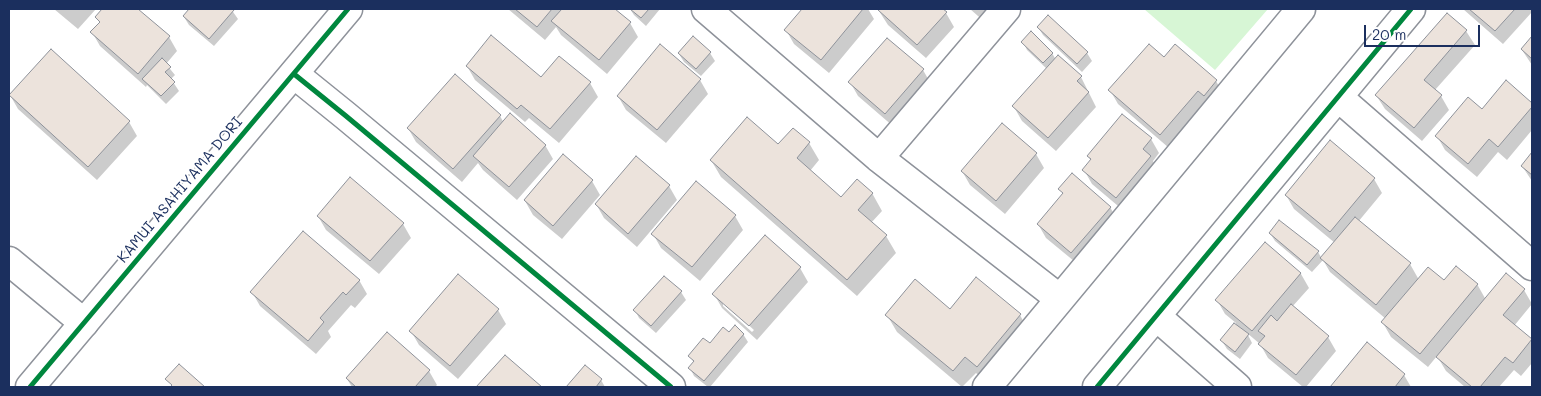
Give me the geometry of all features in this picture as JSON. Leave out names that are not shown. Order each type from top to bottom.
[{"type":"street","name":"KAMUI ASAHIYAMA DORI","points":[[35,385],[84,323],[348,9]]},
{"type":"street","points":[[879,158],[1006,9]]},
{"type":"street","points":[[987,387],[1301,9]]},
{"type":"street","points":[[1097,387],[1411,9]]},
{"type":"street","points":[[715,12],[879,158],[1060,299]]},
{"type":"street","points":[[294,74],[671,387]]},
{"type":"street","points":[[1338,97],[1532,266]]},
{"type":"street","points":[[9,261],[84,323]]},
{"type":"street","points":[[1156,316],[1237,387]]},
{"type":"green space","points":[[1144,9],[1268,9],[1215,70]]},
{"type":"building","points":[[102,9],[138,9],[170,36],[138,74],[90,32],[100,22],[95,17]]},
{"type":"building","points":[[189,9],[234,10],[209,39],[183,16]]},
{"type":"building","points":[[515,9],[552,9],[537,27]]},
{"type":"building","points":[[562,9],[615,9],[631,22],[599,60],[551,21]]},
{"type":"building","points":[[630,9],[649,9],[641,18]]},
{"type":"building","points":[[802,9],[863,9],[821,60],[784,30]]},
{"type":"building","points":[[879,9],[943,9],[947,12],[917,45]]},
{"type":"building","points":[[1469,9],[1515,9],[1495,31]]},
{"type":"building","points":[[1447,13],[1467,30],[1424,80],[1442,95],[1414,128],[1375,95]]},
{"type":"building","points":[[1048,15],[1088,52],[1077,64],[1037,27]]},
{"type":"building","points":[[1031,31],[1053,53],[1043,63],[1021,42]]},
{"type":"building","points":[[491,35],[541,77],[559,56],[591,82],[550,129],[521,105],[517,109],[466,66]]},
{"type":"building","points":[[693,36],[711,52],[696,69],[678,53]]},
{"type":"building","points":[[1532,36],[1532,59],[1521,49]]},
{"type":"building","points":[[887,38],[924,69],[885,114],[848,82]]},
{"type":"building","points":[[660,44],[701,79],[657,130],[617,96]]},
{"type":"building","points":[[1149,44],[1164,57],[1175,44],[1217,80],[1204,96],[1198,91],[1160,135],[1108,90]]},
{"type":"building","points":[[51,49],[130,121],[88,167],[9,95]]},
{"type":"building","points":[[1058,55],[1082,76],[1077,81],[1089,92],[1048,138],[1012,106]]},
{"type":"building","points":[[162,58],[171,67],[165,72],[175,82],[161,96],[142,79]]},
{"type":"building","points":[[455,74],[501,115],[453,169],[407,128]]},
{"type":"building","points":[[1506,80],[1532,103],[1532,107],[1498,147],[1489,139],[1468,164],[1435,136],[1468,97],[1482,109]]},
{"type":"building","points":[[510,113],[546,145],[509,187],[473,156]]},
{"type":"building","points":[[1122,114],[1152,138],[1143,149],[1151,156],[1116,198],[1082,170],[1091,159],[1087,156]]},
{"type":"building","points":[[747,117],[778,144],[793,128],[810,142],[797,158],[841,197],[857,179],[873,193],[858,210],[887,235],[847,280],[710,160]]},
{"type":"building","points":[[1002,123],[1037,153],[996,201],[961,171]]},
{"type":"building","points":[[1330,140],[1375,178],[1330,232],[1285,195]]},
{"type":"building","points":[[1532,152],[1532,175],[1521,166]]},
{"type":"building","points":[[563,154],[593,180],[553,226],[524,200]]},
{"type":"building","points":[[636,156],[670,185],[628,234],[595,204]]},
{"type":"building","points":[[1072,173],[1111,207],[1071,253],[1037,224],[1063,193],[1058,189]]},
{"type":"building","points":[[350,177],[404,223],[370,261],[317,216]]},
{"type":"building","points":[[696,181],[736,215],[692,267],[651,234]]},
{"type":"building","points":[[1355,217],[1411,263],[1376,305],[1320,258]]},
{"type":"building","points":[[1279,220],[1319,251],[1307,265],[1269,233]]},
{"type":"building","points":[[303,231],[360,280],[346,295],[343,292],[320,318],[324,322],[308,341],[250,292]]},
{"type":"building","points":[[765,235],[801,267],[749,326],[712,294]]},
{"type":"building","points":[[1265,242],[1301,273],[1252,331],[1215,300]]},
{"type":"building","points":[[1456,266],[1478,284],[1420,354],[1381,322],[1428,267],[1444,280]]},
{"type":"building","points":[[1506,273],[1525,289],[1503,315],[1532,339],[1513,363],[1505,357],[1480,387],[1472,387],[1436,357]]},
{"type":"building","points":[[458,274],[499,309],[450,366],[409,331]]},
{"type":"building","points":[[664,276],[682,291],[651,326],[633,310]]},
{"type":"building","points":[[976,277],[1021,314],[977,367],[965,357],[953,371],[885,315],[915,279],[950,309]]},
{"type":"building","points":[[1291,304],[1329,336],[1296,375],[1258,344],[1265,336],[1258,331],[1271,315],[1277,321]]},
{"type":"building","points":[[1234,323],[1249,334],[1235,352],[1220,340]]},
{"type":"building","points":[[735,325],[744,334],[704,381],[688,368],[694,361],[688,356],[703,338],[710,343],[723,327],[729,332]]},
{"type":"building","points":[[387,332],[430,370],[415,387],[356,387],[346,378]]},
{"type":"building","points":[[1367,342],[1405,374],[1395,387],[1330,387]]},
{"type":"building","points":[[505,355],[542,387],[476,387]]},
{"type":"building","points":[[179,364],[205,387],[170,387],[172,385],[165,379]]},
{"type":"building","points":[[585,365],[602,379],[596,387],[566,387]]},
{"type":"cycle path","points":[[30,387],[348,9]]},
{"type":"cycle path","points":[[1097,387],[1411,9]]},
{"type":"cycle path","points":[[294,74],[671,387]]}]
